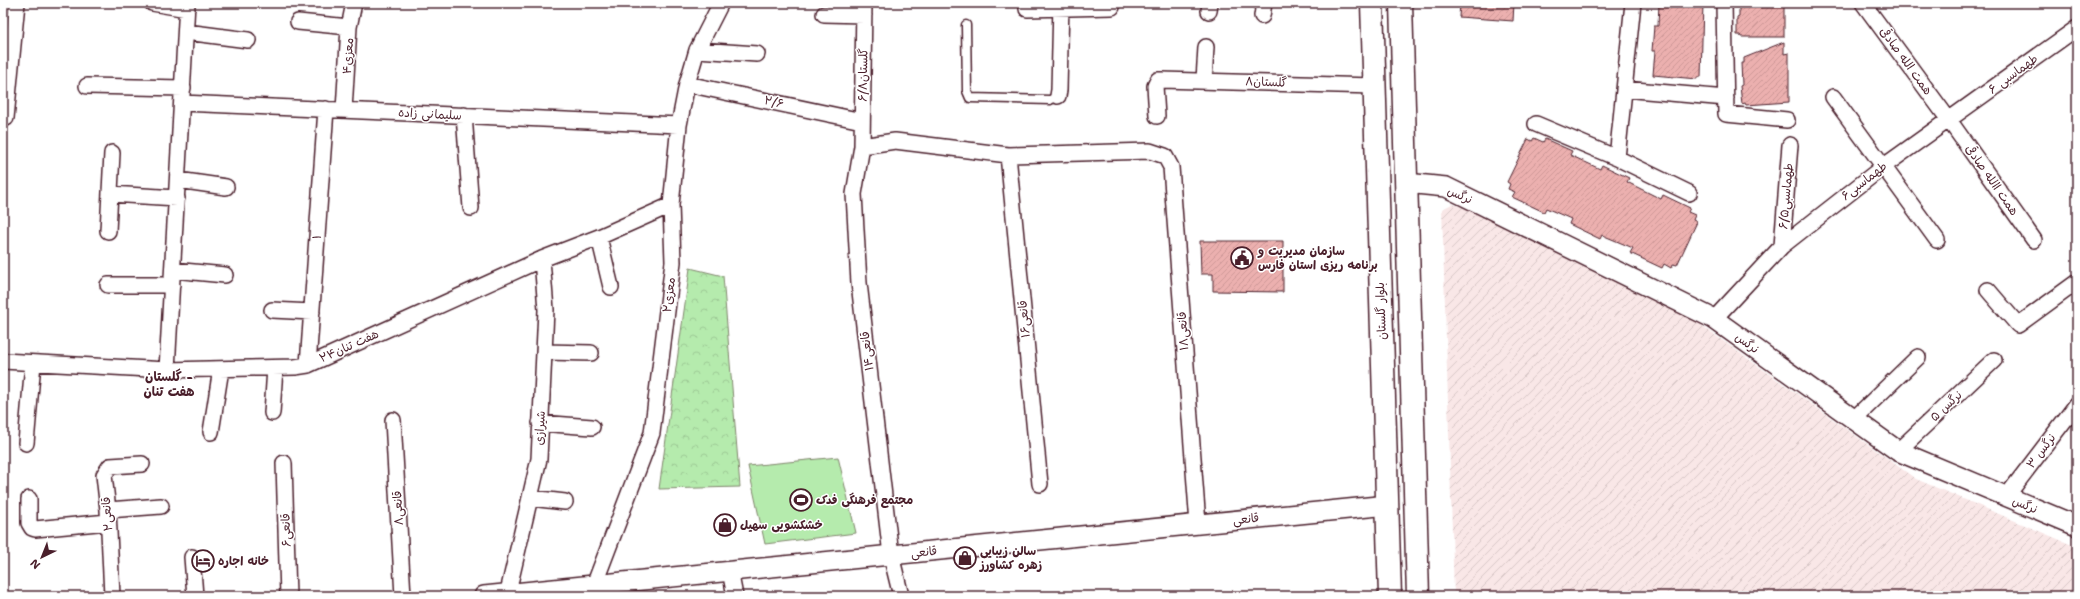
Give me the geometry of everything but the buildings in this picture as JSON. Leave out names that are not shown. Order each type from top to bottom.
[{"type":"main road","name":"بلوار گلستان","points":[[1372,3],[1390,596]]},
{"type":"main road","points":[[1401,3],[1418,596]]},
{"type":"street","points":[[6,118],[9,20],[17,3]]},
{"type":"street","points":[[152,3],[187,6],[167,370]]},
{"type":"street","name":"۴معزی","points":[[344,110],[349,27],[354,3]]},
{"type":"street","name":"۲معزی","points":[[592,590],[652,433],[674,262],[670,206],[679,125],[687,84],[697,50],[721,3]]},
{"type":"street","points":[[1617,158],[1633,3]]},
{"type":"street","points":[[1724,3],[1726,114],[1787,120]]},
{"type":"street","name":"همت الله صادقی","points":[[1863,3],[1949,120]]},
{"type":"street","points":[[1058,96],[1060,90],[1061,5]]},
{"type":"street","points":[[1027,9],[1061,5],[1112,7]]},
{"type":"street","points":[[824,14],[864,9]]},
{"type":"street","name":"۶/۸گلستان","points":[[862,146],[864,9]]},
{"type":"street","points":[[298,22],[349,27]]},
{"type":"street","name":"۶ طهماسبی","points":[[1949,120],[2077,28]]},
{"type":"street","points":[[186,32],[248,40]]},
{"type":"street","points":[[1204,80],[1206,47]]},
{"type":"street","points":[[697,50],[757,54]]},
{"type":"street","name":"گلستان۸","points":[[1157,116],[1155,86],[1158,80],[1204,80],[1374,86]]},
{"type":"street","name":"۲/۶","points":[[687,84],[862,121]]},
{"type":"street","name":"سلیمانی زاده","points":[[88,86],[326,109],[679,125]]},
{"type":"street","points":[[1624,89],[1726,98]]},
{"type":"street","points":[[1833,97],[1937,240]]},
{"type":"street","name":"۱","points":[[308,365],[326,109]]},
{"type":"street","points":[[464,115],[471,208]]},
{"type":"street","name":"۶طهماسبی","points":[[1714,319],[1782,246],[1884,166],[1949,120]]},
{"type":"street","name":"همت االله صادقی","points":[[1949,120],[2034,240]]},
{"type":"street","points":[[1536,124],[1617,158],[1689,193]]},
{"type":"street","points":[[862,146],[895,141],[1008,155]]},
{"type":"street","name":"۶/۵طهماسبی","points":[[1782,246],[1790,145]]},
{"type":"street","name":"۱۴قانعی","points":[[862,146],[854,194],[860,283],[891,555],[901,596]]},
{"type":"street","name":"۱۸قانعی","points":[[1008,155],[1150,151],[1165,156],[1171,167],[1198,524]]},
{"type":"street","points":[[108,231],[112,153]]},
{"type":"street","name":"۱۶قانعی","points":[[1008,155],[1040,484]]},
{"type":"street","points":[[178,180],[226,187]]},
{"type":"street","name":"نرگس","points":[[1406,183],[1446,187],[1714,319],[1898,451],[2077,526]]},
{"type":"street","points":[[110,194],[177,198]]},
{"type":"street","name":"هفت تنان۲۴","points":[[3,361],[167,370],[275,368],[308,365],[542,259],[599,237],[670,206]]},
{"type":"street","points":[[599,237],[611,287]]},
{"type":"street","name":"شیرازی","points":[[508,595],[539,459],[546,310],[542,259]]},
{"type":"street","points":[[108,285],[172,278],[225,275]]},
{"type":"street","points":[[1988,290],[2018,325],[2077,282]]},
{"type":"street","points":[[272,310],[312,312]]},
{"type":"street","points":[[544,352],[590,353]]},
{"type":"street","points":[[1854,419],[1918,357]]},
{"type":"street","name":"۵ نرگس","points":[[1898,451],[1994,360]]},
{"type":"street","points":[[26,443],[33,363]]},
{"type":"street","points":[[272,413],[275,368]]},
{"type":"street","points":[[212,432],[220,369]]},
{"type":"street","name":"۳ نرگس","points":[[2006,497],[2077,404]]},
{"type":"street","name":"۸قانعی","points":[[393,420],[403,596]]},
{"type":"street","points":[[540,423],[592,427]]},
{"type":"street","name":"۶قانعی","points":[[284,463],[288,596]]},
{"type":"street","name":"۲قانعی","points":[[112,596],[108,516],[104,475],[106,469],[110,466],[142,464]]},
{"type":"street","points":[[531,498],[565,502]]},
{"type":"street","points":[[29,499],[29,523],[35,530],[161,506]]},
{"type":"street","name":"قانعی","points":[[484,596],[592,590],[730,571],[1388,505]]},
{"type":"street","points":[[192,557],[195,596]]},
{"type":"street","points":[[730,571],[735,596]]},
{"type":"lane","points":[[966,25],[967,91],[970,98],[1050,100],[1058,96]]},
{"type":"shaded area","points":[[1452,204],[1470,209],[1687,315],[1916,479],[2077,547],[2077,596],[1454,596],[1442,209]]},
{"type":"green space","points":[[690,268],[723,276],[740,487],[659,489]]},
{"type":"green space","name":"مجتمع فرهنگی فدک","points":[[838,457],[856,533],[765,544],[748,466]]},
{"type":"place","name":"سازمان مدیریت و برنامه ریزی استان فارس","points":[[1242,258]]},
{"type":"place","name":"مجتمع فرهنگی فدک","points":[[801,500]]},
{"type":"place","name":"خشکشویی سهیل","points":[[725,525]]},
{"type":"place","name":"سالن زیبایی زهره کشاورز","points":[[965,558]]},
{"type":"place","name":"خانه اجاره","points":[[203,561]]},
{"type":"district","name":"گلستان - هفت تنان","points":[[169,384]]}]
